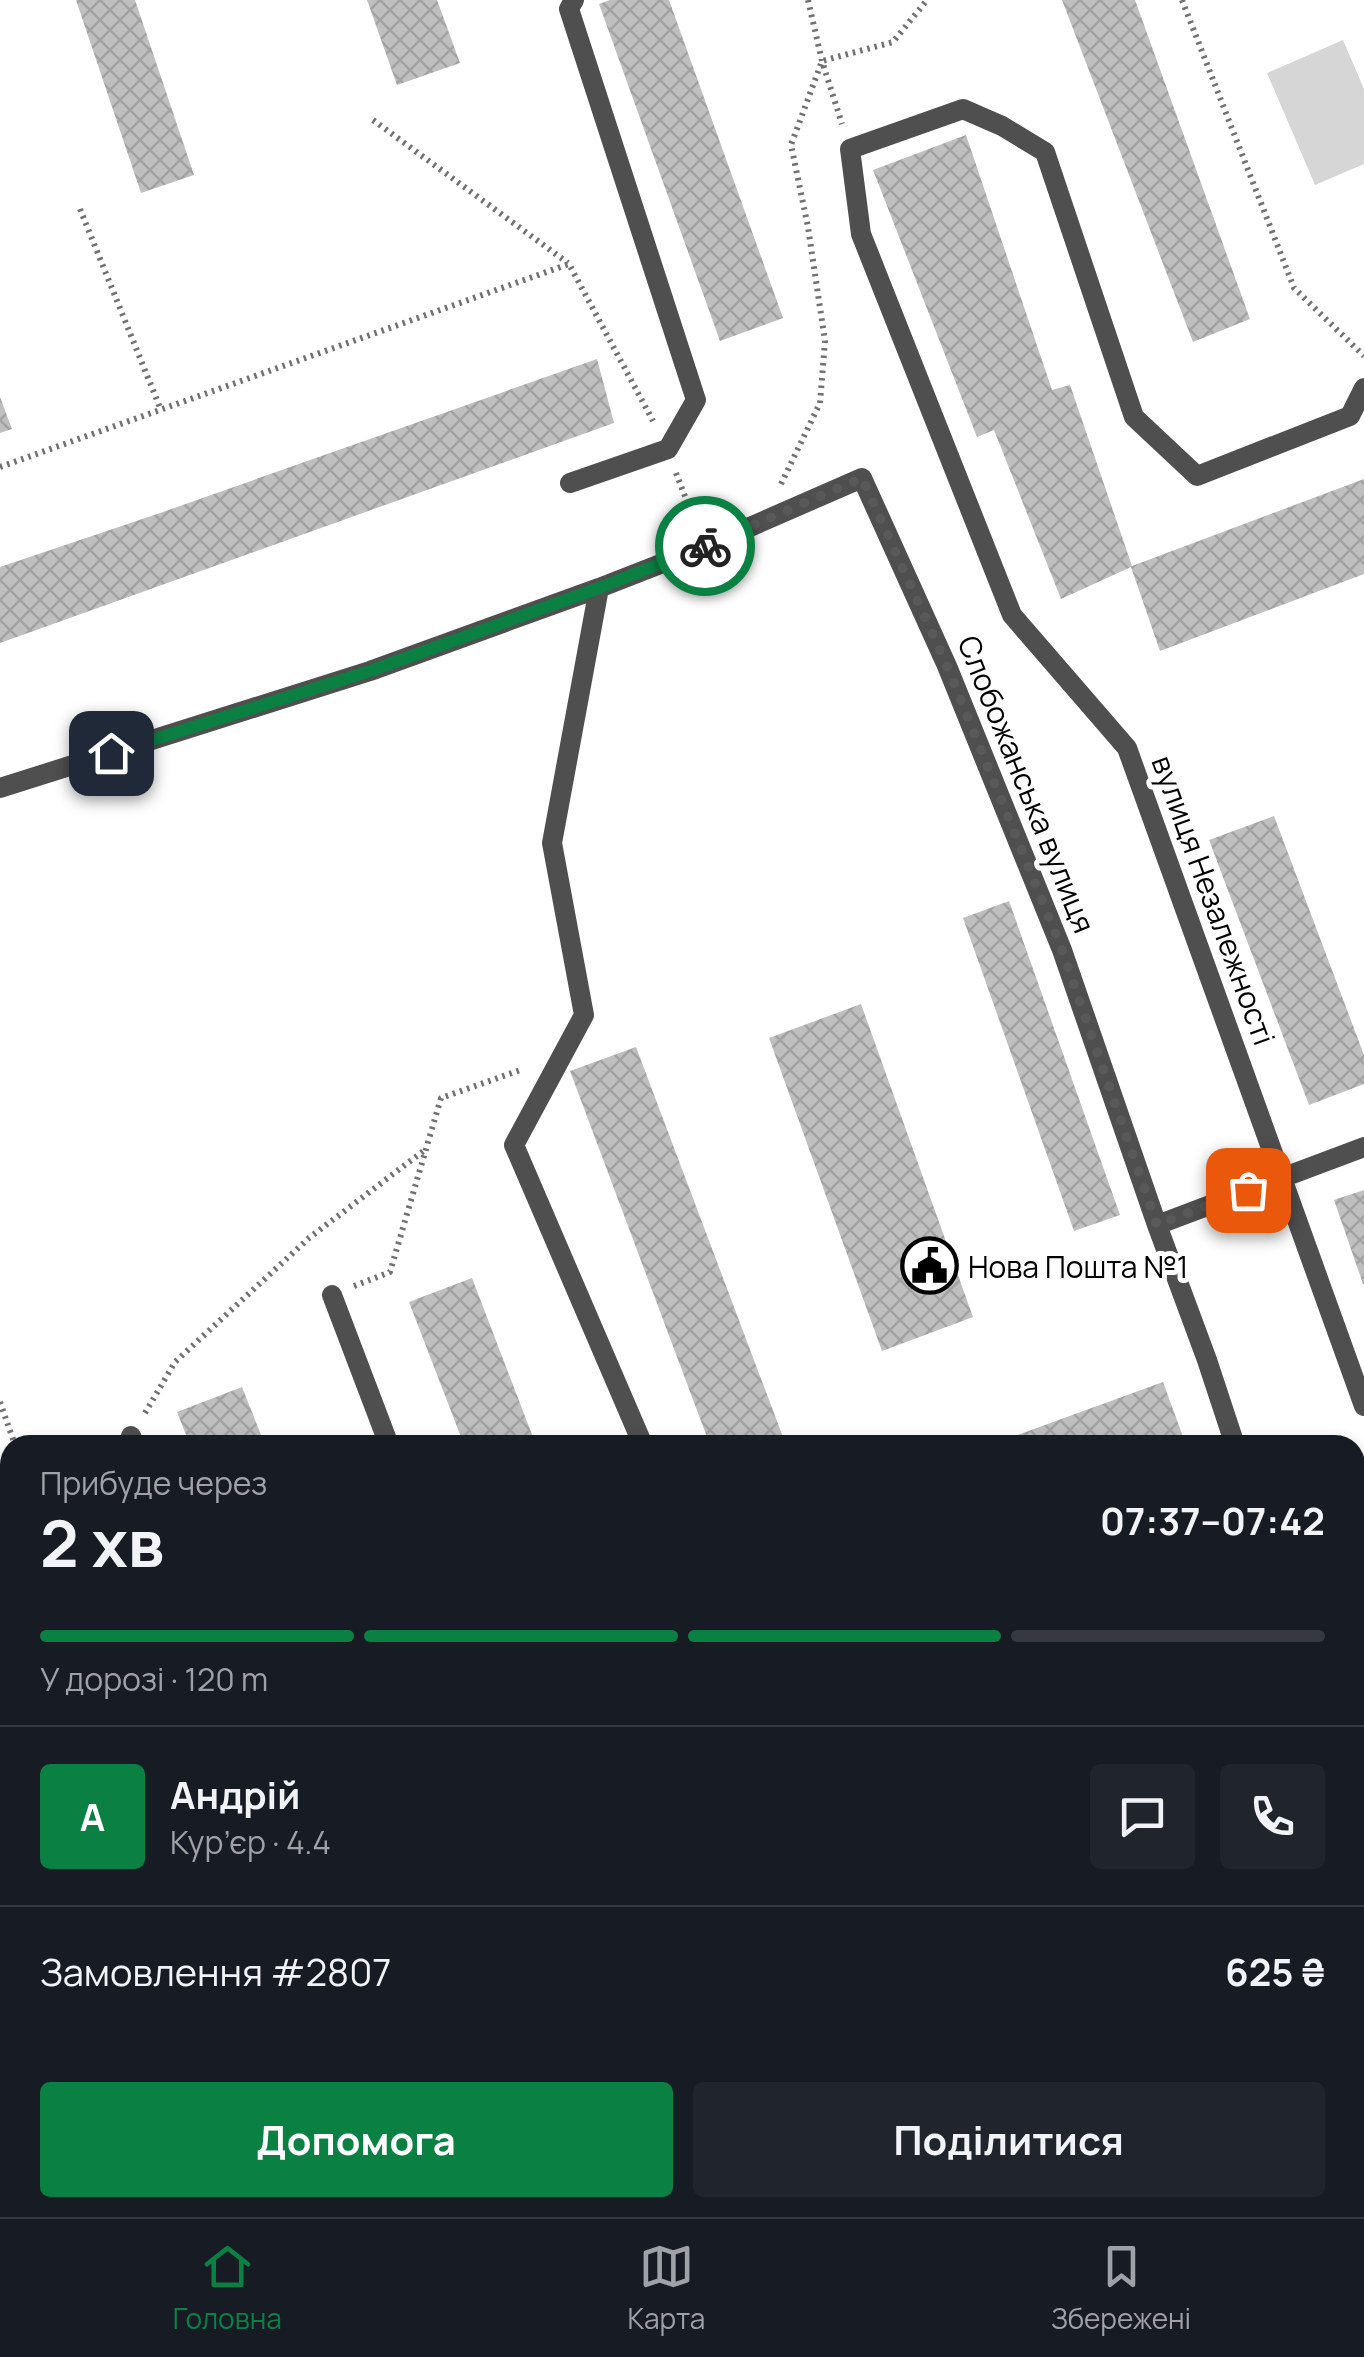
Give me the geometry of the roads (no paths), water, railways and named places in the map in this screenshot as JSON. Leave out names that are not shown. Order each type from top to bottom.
[{"type":"street","points":[[570,483],[668,450],[696,400],[568,9],[574,0]]},
{"type":"street","name":"вулиця Незалежності","points":[[1364,388],[1350,416],[1197,476],[1134,417],[1045,152],[964,109],[850,149],[861,234],[1012,615],[1127,748],[1364,1406]]},
{"type":"street","name":"Слобожанська вулиця","points":[[0,788],[370,671],[704,547],[862,478],[947,666],[1062,950],[1232,1435]]},
{"type":"street","points":[[599,588],[552,843],[584,1015],[514,1146],[639,1435]]},
{"type":"street","points":[[1157,1225],[1364,1147]]},
{"type":"street","points":[[332,1295],[385,1435]]},
{"type":"place","name":"Нова Пошта №1","points":[[929,1266]]}]
